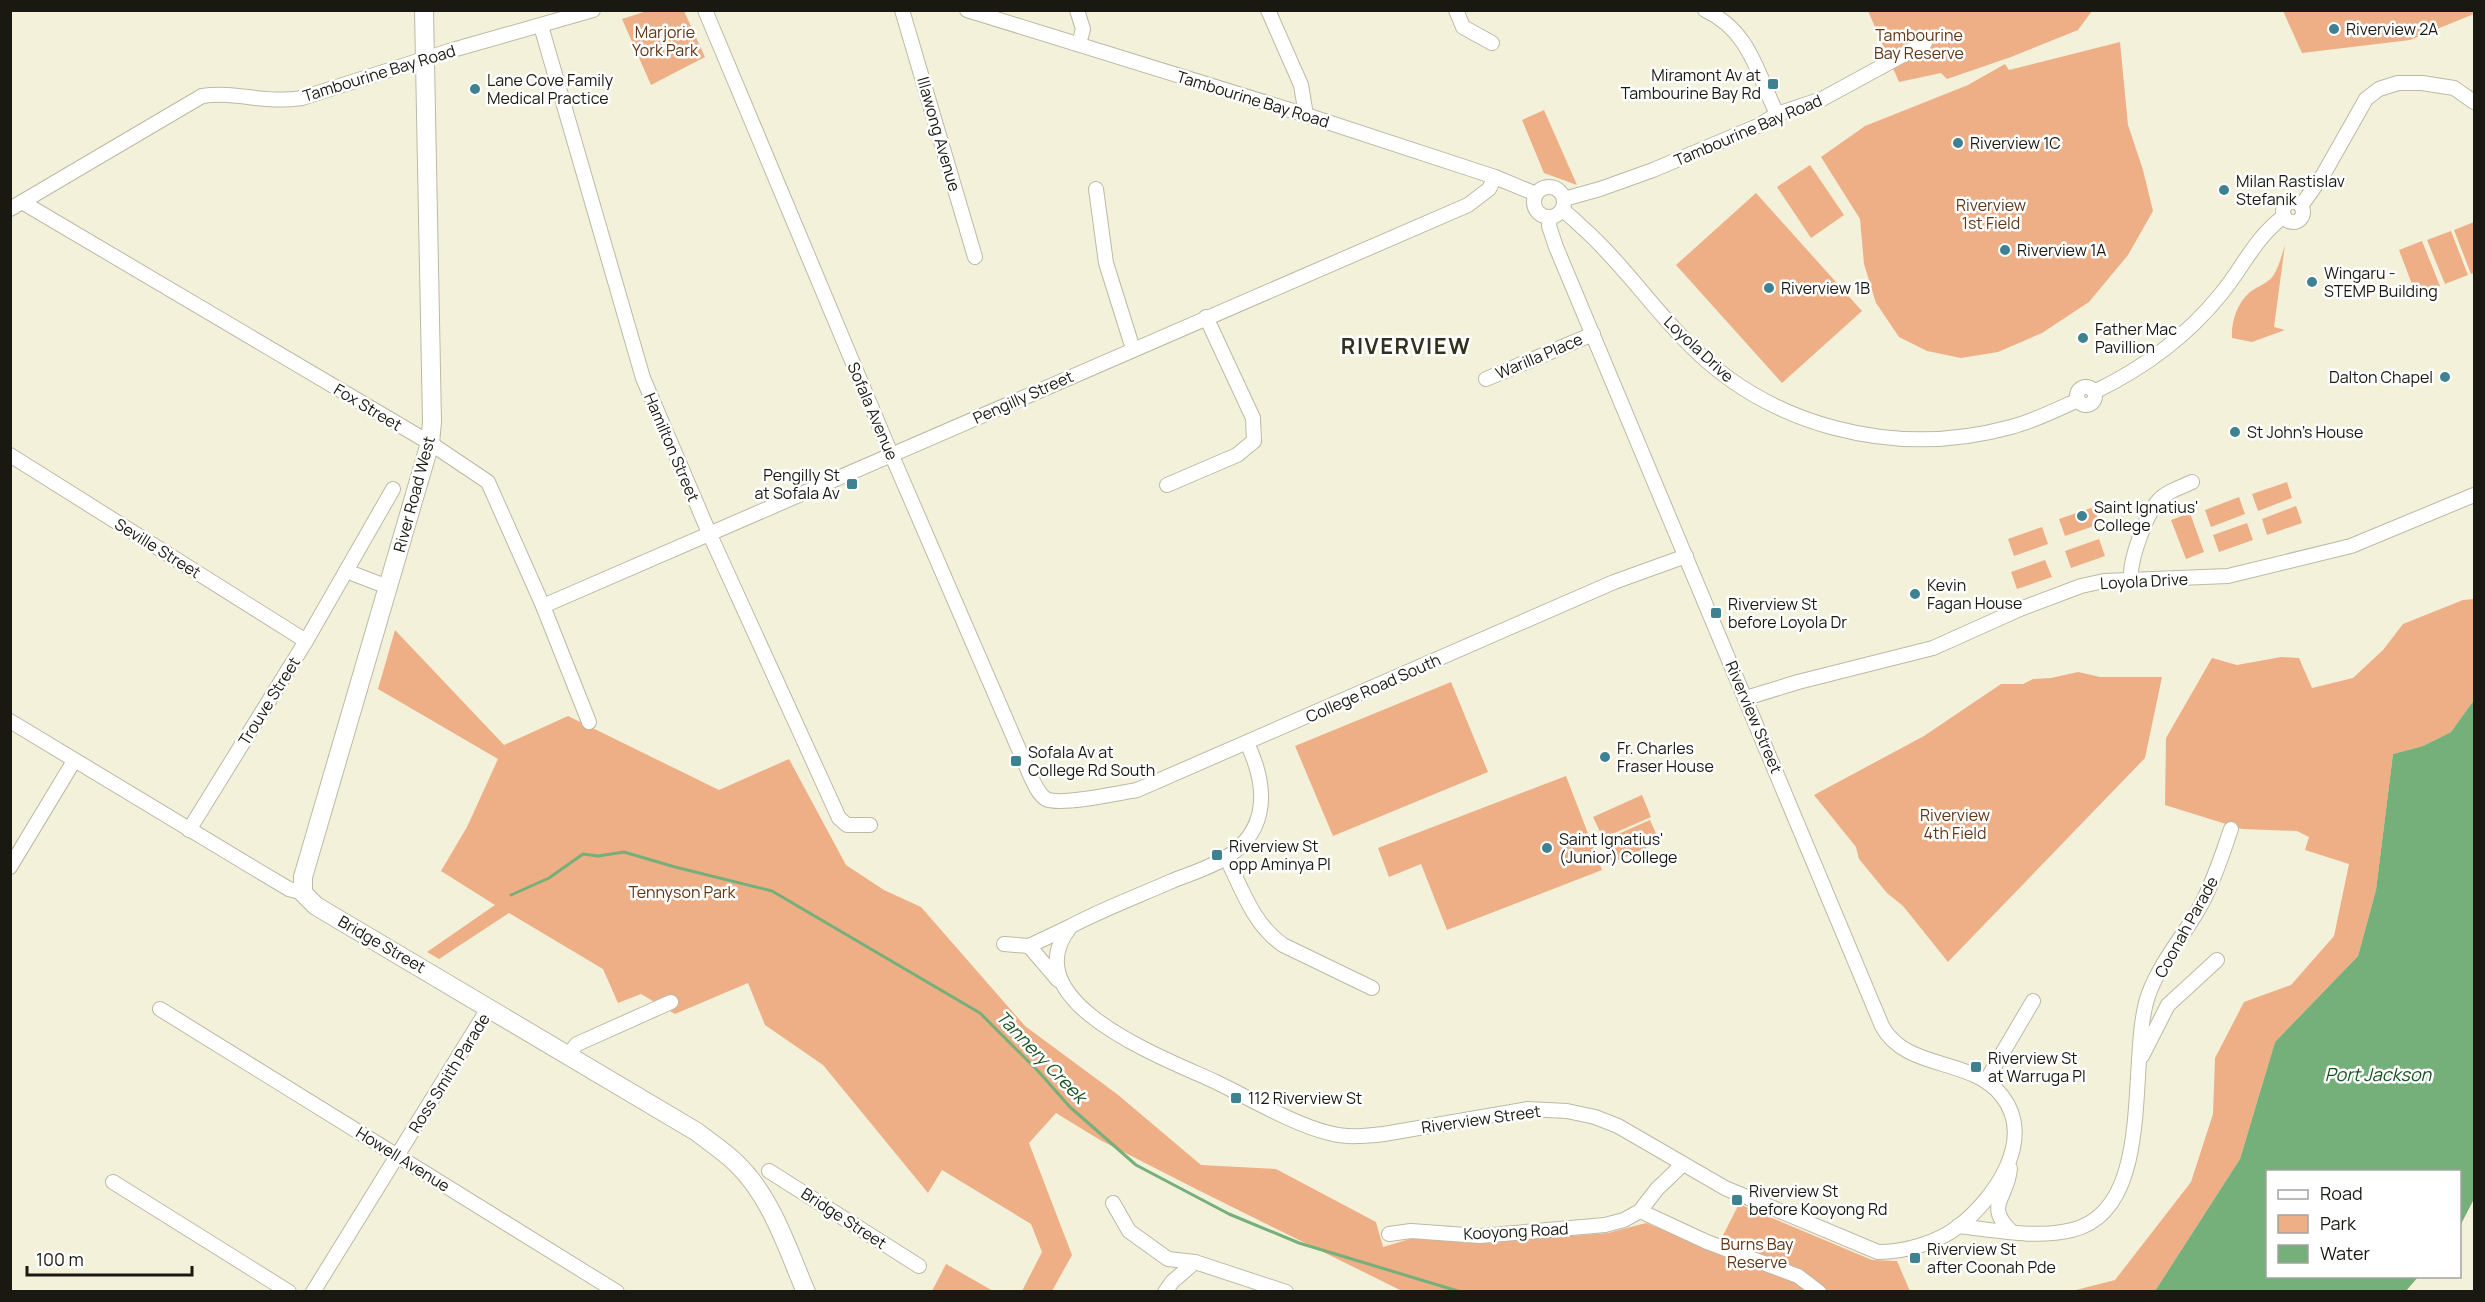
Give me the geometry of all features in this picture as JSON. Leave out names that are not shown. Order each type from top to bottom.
[{"type":"main road","name":"River Road West","points":[[303,893],[303,877],[430,443],[432,422],[424,10]]},
{"type":"main road","name":"Bridge Street","points":[[303,893],[316,906],[697,1132],[748,1176],[768,1205],[806,1292]]},
{"type":"street","name":"Tambourine Bay Road","points":[[16,205],[202,96],[220,94],[267,101],[288,100],[324,92],[593,10]]},
{"type":"street","name":"Sofala Avenue","points":[[705,10],[892,455],[1037,789],[1045,798],[1055,801]]},
{"type":"street","name":"Illawong Avenue","points":[[902,10],[975,257]]},
{"type":"street","name":"Tambourine Bay Road","points":[[967,10],[1306,115],[1495,177],[1536,194]]},
{"type":"street","points":[[1077,10],[1083,28],[1079,44]]},
{"type":"street","points":[[1268,10],[1301,85],[1306,115]]},
{"type":"street","points":[[1456,10],[1463,27],[1492,43]]},
{"type":"street","points":[[1705,10],[1729,25],[1744,43],[1777,114]]},
{"type":"street","name":"Hamilton Street","points":[[541,26],[643,378],[710,535],[839,818],[847,825],[870,825]]},
{"type":"street","name":"Tambourine Bay Road","points":[[1559,208],[1600,189],[1653,170],[1760,125],[1777,114],[1822,99],[1925,44]]},
{"type":"street","name":"Loyola Drive","points":[[1559,208],[1593,237],[1671,326],[1716,370],[1751,394],[1803,418],[1836,429],[1904,440],[1946,439],[2011,427],[2078,399],[2085,405],[2091,403],[2095,398],[2094,392],[2137,368],[2183,334],[2222,294],[2264,232],[2284,216],[2291,222],[2299,220],[2303,213],[2301,206],[2324,175],[2366,99],[2379,89],[2398,83],[2422,83],[2454,88],[2475,102]]},
{"type":"street","name":"Pengilly Street","points":[[543,606],[1468,205],[1489,189],[1495,177]]},
{"type":"street","points":[[1552,187],[1560,191],[1559,208],[1538,211],[1534,203],[1536,194],[1543,188],[1552,187]]},
{"type":"street","points":[[1096,189],[1106,263],[1133,349]]},
{"type":"street","name":"Fox Street","points":[[16,205],[430,443],[489,482],[543,606],[589,722]]},
{"type":"street","name":"Riverview Street","points":[[1559,208],[1551,235],[1888,1036],[1894,1043],[1915,1055],[1986,1081],[2001,1095],[2010,1112],[2014,1132],[2009,1181],[1997,1211],[1998,1218],[2012,1232]]},
{"type":"street","points":[[1167,484],[1238,455],[1254,441],[1253,418],[1206,317]]},
{"type":"street","name":"Warilla Place","points":[[1485,379],[1593,334]]},
{"type":"street","name":"Seville Street","points":[[10,455],[306,641]]},
{"type":"street","points":[[2131,580],[2130,570],[2134,552],[2158,501],[2192,482]]},
{"type":"street","name":"Trouve Street","points":[[189,830],[306,641],[393,489]]},
{"type":"street","name":"Loyola Drive","points":[[1746,698],[1798,682],[1933,648],[2020,609],[2081,586],[2104,581],[2228,576],[2324,554],[2418,520],[2475,495]]},
{"type":"street","name":"College Road South","points":[[1055,801],[1137,790],[1629,575],[1686,556]]},
{"type":"street","points":[[346,571],[388,587]]},
{"type":"street","name":"Bridge Street","points":[[10,721],[289,889],[303,893]]},
{"type":"street","points":[[1004,944],[1029,946],[1226,857],[1251,833],[1262,802],[1261,777],[1248,743]]},
{"type":"street","points":[[10,867],[74,761]]},
{"type":"street","name":"Coonah Parade","points":[[1958,1227],[2012,1232],[2052,1233],[2074,1230],[2090,1222],[2115,1199],[2133,1144],[2141,1034],[2148,997],[2170,952],[2200,907],[2215,877],[2231,829]]},
{"type":"street","points":[[1226,857],[1259,923],[1271,936],[1283,945],[1372,988]]},
{"type":"street","name":"Riverview Street","points":[[1063,986],[1058,974],[1056,955],[1063,937],[1071,927]]},
{"type":"street","name":"Riverview Street","points":[[1029,946],[1078,1004],[1107,1029],[1260,1103],[1330,1133],[1345,1136],[1374,1135],[1515,1111],[1548,1109],[1595,1117],[1618,1126],[1683,1164],[1756,1202],[1878,1252],[1902,1251],[1958,1227],[1988,1197],[2003,1175],[2010,1157]]},
{"type":"street","name":"Coonah Parade","points":[[2139,1061],[2168,1005],[2217,960]]},
{"type":"street","points":[[1986,1081],[2033,1001]]},
{"type":"street","points":[[568,1055],[577,1044],[671,1002]]},
{"type":"street","name":"Ross Smith Parade","points":[[314,1292],[489,1007]]},
{"type":"street","name":"Howell Avenue","points":[[160,1009],[618,1292]]},
{"type":"street","name":"Kooyong Road","points":[[1389,1234],[1411,1231],[1480,1236],[1605,1225],[1624,1220],[1640,1211],[1656,1189],[1683,1164]]},
{"type":"street","name":"Bridge Street","points":[[770,1171],[919,1266]]},
{"type":"street","points":[[113,1182],[290,1292]]},
{"type":"street","points":[[1113,1203],[1129,1231],[1168,1259],[1195,1262],[1286,1292]]},
{"type":"street","points":[[1640,1211],[1709,1243],[1798,1276],[1819,1292]]},
{"type":"street","points":[[1165,1292],[1195,1262]]},
{"type":"green space","name":"Marjorie York Park","points":[[650,10],[684,11],[705,57],[651,85],[622,19]]},
{"type":"green space","points":[[2474,10],[2474,14],[2410,40],[2302,53],[2283,11]]},
{"type":"green space","name":"Tambourine Bay Reserve","points":[[1868,11],[2092,11],[2078,30],[2011,57],[1947,79],[1941,73],[1899,82]]},
{"type":"green space","name":"Riverview 1st Field","points":[[2120,42],[2128,125],[2143,170],[2153,211],[2128,255],[2089,302],[2042,333],[1998,352],[1961,358],[1927,351],[1899,337],[1876,303],[1864,264],[1860,219],[1821,157],[1865,126],[1968,85],[2005,64],[2009,70]]},
{"type":"green space","points":[[1544,110],[1577,185],[1544,173],[1522,120]]},
{"type":"green space","points":[[1810,165],[1844,215],[1811,238],[1777,187]]},
{"type":"green space","name":"Riverview 1B","points":[[1756,193],[1862,311],[1782,383],[1676,265]]},
{"type":"green space","points":[[2474,222],[2474,273],[2471,274],[2454,230]]},
{"type":"green space","points":[[2451,231],[2468,275],[2445,284],[2427,240]]},
{"type":"green space","points":[[2422,241],[2440,286],[2416,295],[2399,250]]},
{"type":"green space","points":[[2285,245],[2274,327],[2285,330],[2252,342],[2232,338],[2238,307],[2245,296],[2273,276]]},
{"type":"green space","points":[[2287,482],[2292,498],[2258,511],[2252,494]]},
{"type":"green space","points":[[2239,497],[2245,514],[2211,527],[2205,510]]},
{"type":"green space","points":[[2296,506],[2302,523],[2267,535],[2262,519]]},
{"type":"green space","points":[[2094,507],[2100,524],[2065,536],[2059,519]]},
{"type":"green space","points":[[2190,513],[2204,552],[2186,559],[2171,520]]},
{"type":"green space","points":[[2247,523],[2253,540],[2219,552],[2213,535]]},
{"type":"green space","points":[[2042,527],[2048,544],[2014,556],[2008,539]]},
{"type":"green space","points":[[2099,539],[2105,556],[2071,568],[2065,551]]},
{"type":"green space","points":[[2045,560],[2052,577],[2017,589],[2011,572]]},
{"type":"green space","points":[[2474,599],[2474,700],[2451,732],[2423,746],[2393,754],[2376,890],[2358,956],[2275,1042],[2240,1159],[2155,1291],[2068,1292],[2115,1280],[2191,1182],[2213,1114],[2215,1058],[2244,1002],[2291,985],[2334,936],[2349,864],[2305,850],[2309,837],[2297,831],[2242,829],[2165,805],[2166,738],[2212,658],[2237,665],[2281,657],[2299,658],[2312,688],[2353,678],[2383,650],[2403,624],[2463,600]]},
{"type":"green space","name":"Tennyson Park","points":[[395,630],[504,745],[568,716],[719,790],[789,759],[846,865],[884,890],[921,907],[1025,1026],[1117,1094],[1201,1165],[1276,1169],[1376,1222],[1383,1247],[1413,1238],[1491,1242],[1608,1233],[1646,1223],[1715,1251],[1739,1204],[1872,1260],[1897,1261],[1910,1291],[1402,1291],[1100,1140],[1056,1113],[1029,1143],[1072,1255],[1052,1291],[1022,1291],[1042,1252],[1031,1224],[942,1170],[928,1193],[823,1065],[765,1025],[748,983],[675,1014],[641,994],[618,1003],[603,969],[509,913],[439,959],[427,952],[495,905],[441,871],[467,827],[498,759],[378,689]]},
{"type":"green space","name":"Riverview 4th Field","points":[[2078,672],[2100,677],[2162,677],[2145,758],[1948,962],[1903,906],[1887,893],[1859,859],[1856,847],[1814,795],[1924,736],[2001,684],[2023,684],[2033,679]]},
{"type":"green space","points":[[1451,682],[1488,772],[1333,836],[1295,746]]},
{"type":"green space","points":[[1566,776],[1602,870],[1447,930],[1421,864],[1389,877],[1378,848]]},
{"type":"green space","points":[[1642,795],[1651,817],[1603,838],[1593,817]]},
{"type":"green space","points":[[1650,820],[1660,842],[1612,863],[1602,841]]},
{"type":"green space","points":[[946,1264],[993,1291],[932,1291]]},
{"type":"water","name":"Port Jackson","points":[[2474,700],[2474,1199],[2461,1224],[2461,1170],[2266,1170],[2266,1278],[2417,1278],[2406,1291],[2155,1291],[2240,1159],[2275,1042],[2358,956],[2376,890],[2393,754],[2423,746],[2451,732]]},
{"type":"waterway","name":"Tannery Creek","points":[[511,895],[549,878],[583,854],[598,856],[624,852],[772,891],[980,1013],[1039,1072],[1070,1107],[1136,1165],[1229,1214],[1299,1243],[1461,1292]]},
{"type":"place","name":"Riverview 2A","points":[[2334,29]]},
{"type":"place","name":"Miramont Av at Tambourine Bay Rd","points":[[1773,84]]},
{"type":"place","name":"Lane Cove Family Medical Practice","points":[[475,89]]},
{"type":"place","name":"Riverview 1C","points":[[1958,143]]},
{"type":"place","name":"Milan Rastislav Stefanik","points":[[2224,190]]},
{"type":"place","name":"Riverview 1A","points":[[2005,250]]},
{"type":"place","name":"Wingaru - STEMP Building","points":[[2312,282]]},
{"type":"place","name":"Riverview 1B","points":[[1769,288]]},
{"type":"place","name":"Father Mac Pavillion","points":[[2083,338]]},
{"type":"place","name":"Dalton Chapel","points":[[2445,377]]},
{"type":"place","name":"St John's House","points":[[2235,432]]},
{"type":"place","name":"Pengilly St at Sofala Av","points":[[852,484]]},
{"type":"place","name":"Saint Ignatius' College","points":[[2082,516]]},
{"type":"place","name":"Kevin Fagan House","points":[[1915,594]]},
{"type":"place","name":"Riverview St before Loyola Dr","points":[[1716,613]]},
{"type":"place","name":"Fr. Charles Fraser House","points":[[1605,757]]},
{"type":"place","name":"Sofala Av at College Rd South","points":[[1016,761]]},
{"type":"place","name":"Saint Ignatius' (Junior) College","points":[[1547,848]]},
{"type":"place","name":"Riverview St opp Aminya Pl","points":[[1217,855]]},
{"type":"place","name":"Riverview St at Warruga Pl","points":[[1976,1067]]},
{"type":"place","name":"112 Riverview St","points":[[1236,1098]]},
{"type":"place","name":"Riverview St before Kooyong Rd","points":[[1737,1200]]},
{"type":"place","name":"Riverview St after Coonah Pde","points":[[1915,1258]]},
{"type":"district","name":"RIVERVIEW","points":[[1406,346]]},
{"type":"park label","name":"Burns Bay Reserve","points":[[1757,1253]]}]
